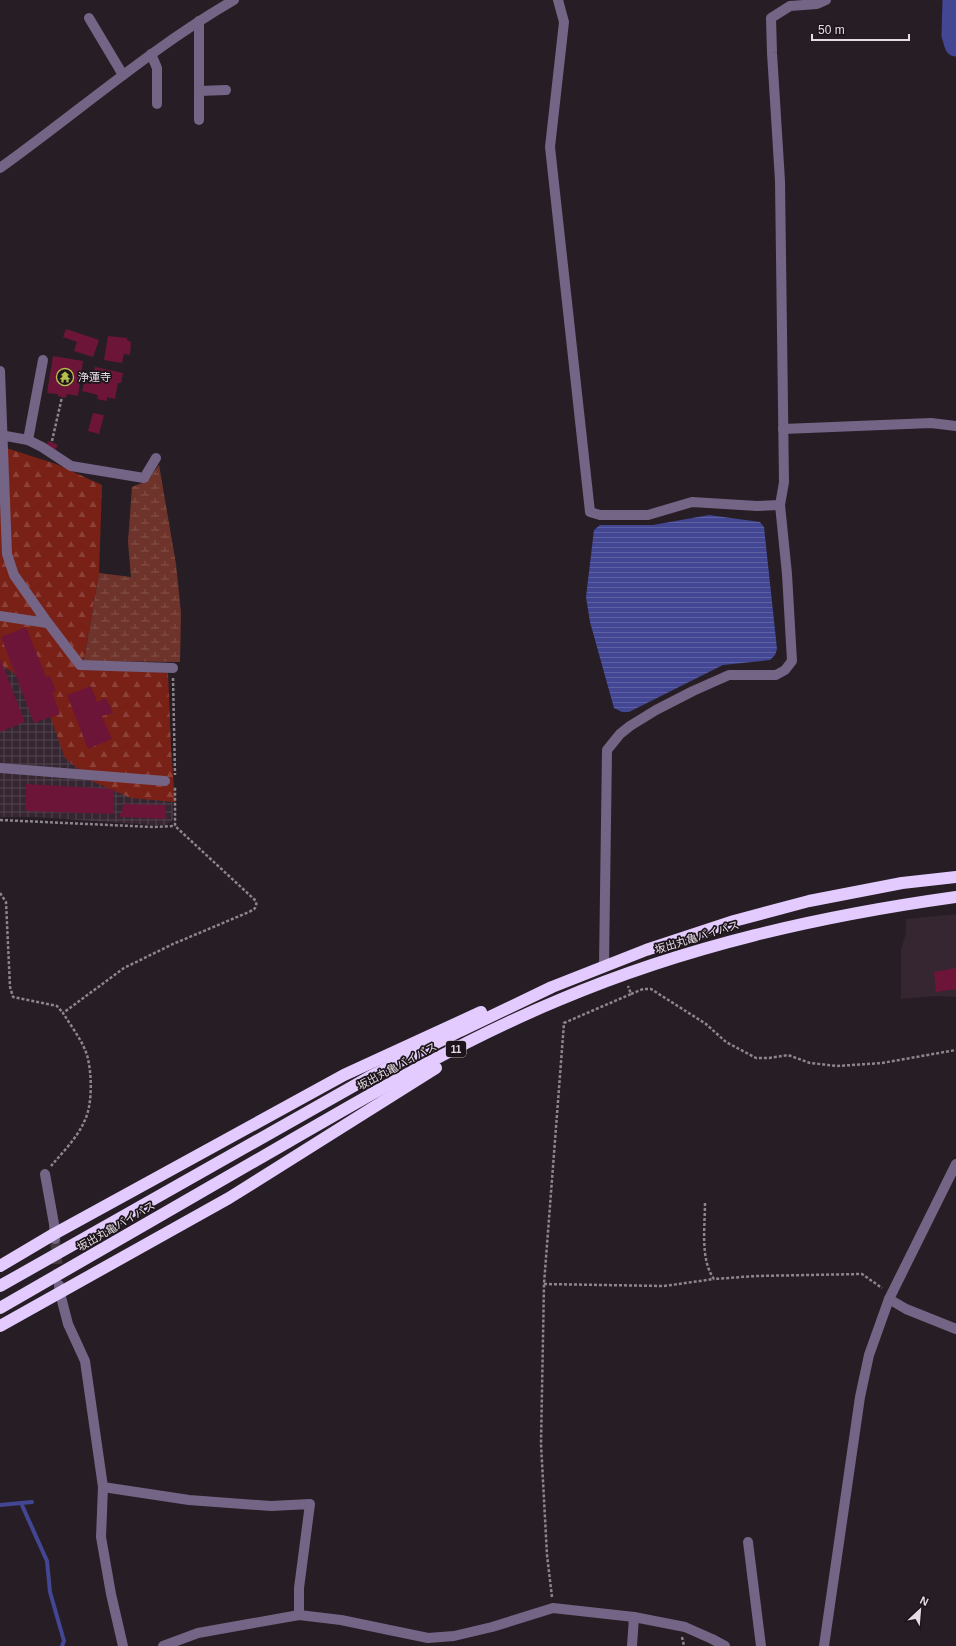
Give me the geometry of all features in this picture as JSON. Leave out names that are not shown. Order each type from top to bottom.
[{"type":"highway","name":"坂出丸亀バイパス","points":[[0,1286],[373,1075],[552,987],[604,966],[734,921],[809,901],[902,883],[956,877]]},
{"type":"highway","name":"坂出丸亀バイパス","points":[[0,1308],[380,1089],[494,1030],[559,1000],[655,963],[750,935],[828,918],[905,904],[956,897]]},
{"type":"highway","points":[[0,1266],[344,1075],[504,1002],[552,987]]},
{"type":"highway","points":[[0,1326],[60,1289],[229,1198],[494,1030]]},
{"type":"street","points":[[0,168],[58,126],[151,54],[198,21],[234,0]]},
{"type":"street","points":[[558,0],[564,22],[550,147],[590,512],[600,515],[648,515],[692,502],[757,506],[780,505]]},
{"type":"street","points":[[604,966],[607,750],[620,734],[630,726],[656,710],[693,691],[728,675],[776,675],[785,670],[792,661],[787,574],[780,505],[784,482],[780,181],[771,18],[790,6],[817,4],[826,0]]},
{"type":"street","points":[[90,18],[123,75]]},
{"type":"street","points":[[198,21],[199,120]]},
{"type":"street","points":[[151,54],[157,68],[157,104]]},
{"type":"street","points":[[199,91],[226,90]]},
{"type":"street","points":[[28,440],[43,360]]},
{"type":"street","points":[[0,371],[6,554],[14,575],[47,623],[80,666],[172,668]]},
{"type":"street","points":[[783,429],[931,423],[956,426]]},
{"type":"street","points":[[1,436],[28,440],[71,466],[144,478],[156,458]]},
{"type":"street","points":[[0,616],[47,623]]},
{"type":"street","points":[[0,768],[165,781]]},
{"type":"street","points":[[824,1646],[860,1397],[869,1355],[889,1298],[956,1164]]},
{"type":"street","points":[[45,1174],[54,1224],[54,1237]]},
{"type":"street","points":[[60,1289],[68,1324],[85,1361],[103,1487],[101,1538],[111,1594],[123,1646]]},
{"type":"street","points":[[889,1298],[906,1309],[956,1329]]},
{"type":"street","points":[[103,1487],[189,1500],[271,1506],[310,1504],[299,1588],[299,1615]]},
{"type":"street","points":[[748,1542],[761,1646]]},
{"type":"street","points":[[163,1646],[198,1633],[299,1615],[341,1620],[428,1638],[454,1636],[492,1627],[553,1608],[634,1617],[685,1627],[725,1646]]},
{"type":"street","points":[[632,1646],[634,1617]]},
{"type":"path","points":[[50,452],[62,397]]},
{"type":"path","points":[[63,1012],[124,968],[173,944],[255,909],[257,906],[256,901],[176,826],[172,668]]},
{"type":"path","points":[[0,820],[153,827],[176,826]]},
{"type":"path","points":[[0,893],[6,902],[10,986],[13,997],[57,1006],[63,1012],[87,1056],[90,1075],[90,1101],[84,1122],[45,1174]]},
{"type":"path","points":[[624,976],[631,994]]},
{"type":"path","points":[[553,1608],[546,1532],[541,1444],[544,1284],[564,1023],[643,989],[651,989],[706,1024],[726,1042],[756,1058],[769,1058],[788,1055],[810,1063],[837,1066],[882,1063],[956,1050]]},
{"type":"path","points":[[705,1203],[705,1260],[709,1272],[714,1279]]},
{"type":"path","points":[[544,1284],[664,1286],[714,1279],[756,1276],[862,1274],[880,1287],[889,1298]]},
{"type":"shaded area","points":[[709,515],[760,522],[764,527],[777,649],[775,655],[770,660],[723,665],[629,712],[622,712],[614,708],[590,622],[586,597],[594,530],[600,525],[653,525]]},
{"type":"shaded area","points":[[0,621],[78,671],[168,673],[173,819],[171,822],[165,825],[152,825],[36,817],[0,817]]},
{"type":"shaded area","points":[[956,914],[956,997],[935,996],[901,999],[901,949],[906,934],[906,919]]},
{"type":"green space","points":[[0,446],[56,464],[102,485],[99,573],[84,660],[168,673],[175,802],[131,798],[94,782],[65,758],[43,696],[11,671],[0,665]]},
{"type":"green space","points":[[159,465],[176,564],[181,613],[180,662],[84,661],[99,573],[131,577],[128,542],[132,487],[147,481]]},
{"type":"building","points":[[66,329],[99,340],[93,357],[74,351],[77,342],[63,337]]},
{"type":"building","points":[[108,336],[127,338],[127,340],[131,342],[130,355],[124,354],[122,363],[104,360]]},
{"type":"building","name":"浄蓮寺","points":[[53,356],[83,361],[78,396],[67,394],[66,398],[58,396],[58,394],[47,393]]},
{"type":"building","points":[[95,367],[123,373],[121,383],[118,383],[115,399],[107,397],[107,401],[97,399],[98,395],[82,391],[84,383],[91,384]]},
{"type":"building","points":[[93,413],[104,415],[99,434],[88,431]]},
{"type":"building","points":[[49,441],[58,445],[55,450],[46,445]]},
{"type":"building","points":[[26,627],[46,677],[50,676],[56,691],[52,692],[60,714],[34,723],[1,637]]},
{"type":"building","points":[[0,658],[25,722],[0,732]]},
{"type":"building","points":[[91,686],[97,702],[106,698],[113,713],[102,716],[112,739],[88,749],[67,695]]},
{"type":"building","points":[[26,784],[114,789],[114,814],[25,811]]},
{"type":"building","points":[[123,804],[166,805],[166,819],[120,817]]},
{"type":"building","points":[[956,968],[956,989],[936,992],[934,972]]},
{"type":"waterway","points":[[954,0],[953,35],[956,45]]},
{"type":"waterway","points":[[0,1505],[32,1502]]},
{"type":"waterway","points":[[21,1503],[47,1561],[50,1592],[64,1641],[62,1646]]},
{"type":"tunnel","points":[[55,1239],[59,1281]]},
{"type":"place","name":"浄蓮寺","points":[[65,377]]}]
